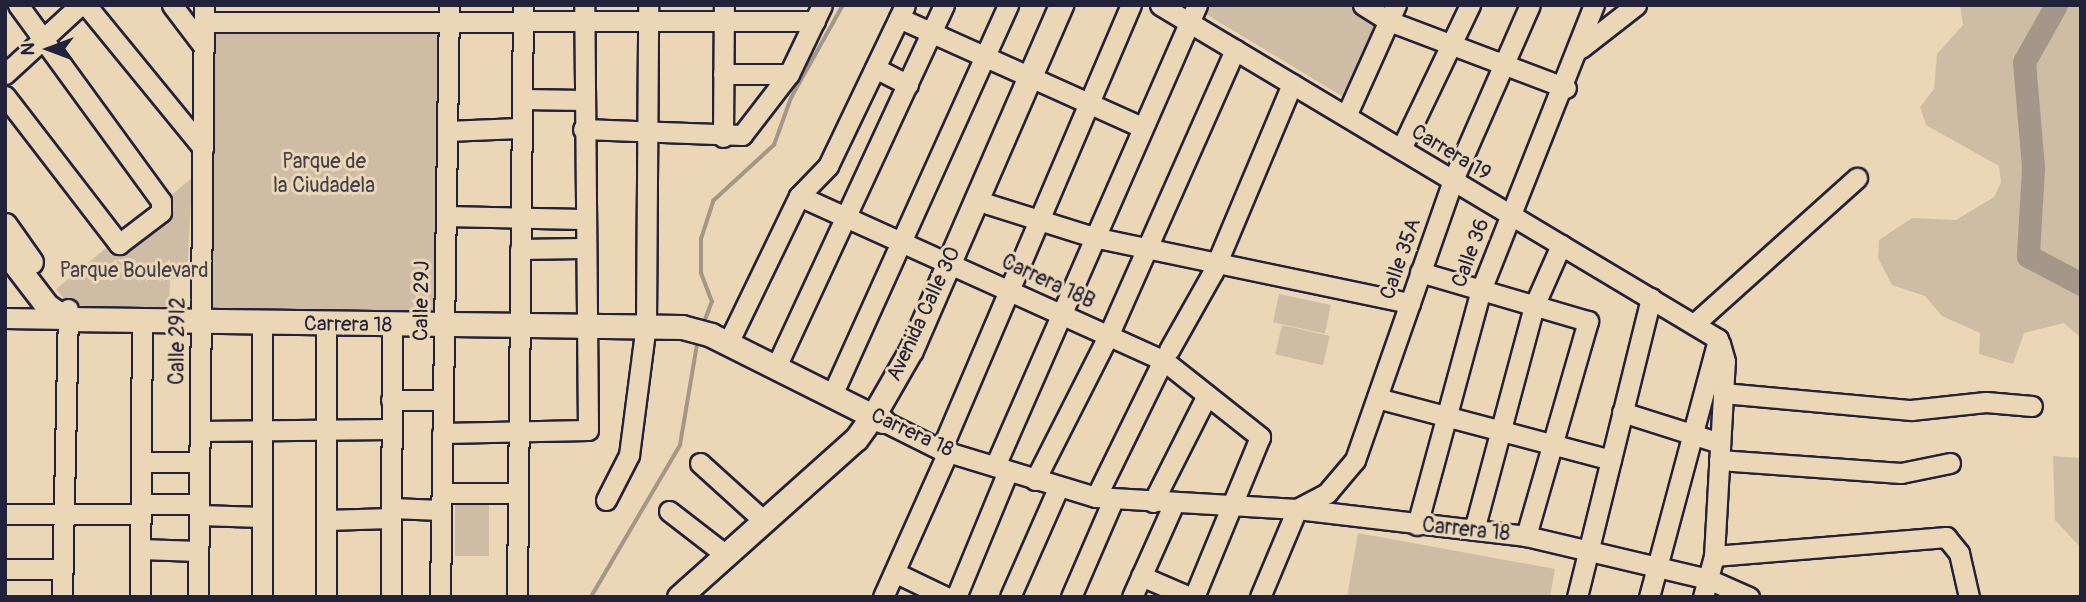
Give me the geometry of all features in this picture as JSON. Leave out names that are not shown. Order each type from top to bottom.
[{"type":"main road","name":"Avenida Calle 30","points":[[956,263],[988,204],[1036,78],[1060,5]]},
{"type":"main road","name":"Avenida Calle 30","points":[[700,597],[864,447],[878,419],[922,356],[956,263],[1036,78],[1074,5]]},
{"type":"main road","points":[[5,225],[71,315]]},
{"type":"main road","points":[[5,251],[47,306],[71,315]]},
{"type":"main road","name":"Carrera 18","points":[[71,315],[142,323],[444,326],[646,324],[682,327],[719,339],[878,419]]},
{"type":"main road","name":"Avenida Calle 30","points":[[679,597],[878,419]]},
{"type":"street","points":[[5,96],[119,244],[161,212],[160,201],[18,5]]},
{"type":"street","points":[[5,74],[80,5]]},
{"type":"street","points":[[86,5],[203,148]]},
{"type":"street","points":[[172,5],[204,47]]},
{"type":"street","points":[[776,367],[849,217],[944,5]]},
{"type":"street","points":[[832,395],[1008,5]]},
{"type":"street","points":[[883,597],[896,573],[1039,221],[1131,5]]},
{"type":"street","name":"Carrera 19","points":[[1160,5],[1193,14],[1235,50],[1718,339]]},
{"type":"street","points":[[1363,5],[1392,13],[1453,44],[1504,61],[1566,88]]},
{"type":"street","points":[[1401,149],[1471,5]]},
{"type":"street","name":"Calle 35A","points":[[1297,509],[1343,478],[1377,398],[1453,180],[1530,5]]},
{"type":"street","name":"Calle 36","points":[[1417,525],[1444,416],[1481,290],[1510,215],[1566,88],[1594,5]]},
{"type":"street","points":[[1581,48],[1636,5]]},
{"type":"street","points":[[719,339],[799,196],[828,166],[902,12],[933,33],[1142,127]]},
{"type":"street","points":[[204,13],[807,13],[792,67],[753,125],[742,135],[723,137],[583,130]]},
{"type":"street","name":"Calle 29I2","points":[[198,597],[204,13]]},
{"type":"street","name":"Calle 29J","points":[[440,597],[449,13]]},
{"type":"street","points":[[517,597],[514,432],[519,325],[519,128],[524,13]]},
{"type":"street","points":[[442,433],[588,430],[582,248],[584,13]]},
{"type":"street","points":[[606,499],[629,454],[646,324],[645,131],[648,13]]},
{"type":"street","points":[[723,137],[724,13]]},
{"type":"street","points":[[1346,116],[1392,13]]},
{"type":"street","points":[[956,597],[1001,468],[1061,313],[1193,14]]},
{"type":"street","points":[[1035,480],[1109,334],[1235,50]]},
{"type":"street","points":[[723,74],[792,67]]},
{"type":"street","points":[[875,68],[908,85]]},
{"type":"street","points":[[1071,597],[1104,498],[1166,355],[1216,264],[1292,84]]},
{"type":"street","points":[[522,99],[583,100]]},
{"type":"street","points":[[447,131],[519,128]]},
{"type":"street","points":[[1694,324],[1857,178]]},
{"type":"street","name":"Carrera 18B","points":[[799,196],[956,263],[1010,292],[1166,355],[1207,395],[1260,437],[1233,505]]},
{"type":"street","points":[[988,204],[1093,237],[1148,246],[1216,264],[1410,303]]},
{"type":"street","points":[[446,216],[582,219]]},
{"type":"street","points":[[1474,530],[1534,306],[1561,245]]},
{"type":"street","points":[[520,249],[582,248]]},
{"type":"street","points":[[1420,272],[1587,321],[1525,536]]},
{"type":"street","points":[[1577,597],[1651,298]]},
{"type":"street","points":[[62,597],[71,315]]},
{"type":"street","name":"Carrera 18","points":[[5,318],[71,315]]},
{"type":"street","points":[[140,597],[142,323]]},
{"type":"street","points":[[262,324],[262,597]]},
{"type":"street","points":[[326,324],[326,597]]},
{"type":"street","points":[[391,597],[392,325]]},
{"type":"street","points":[[1706,588],[1714,556],[1723,393],[1718,339]]},
{"type":"street","points":[[1649,597],[1718,339]]},
{"type":"street","points":[[1723,393],[1911,410],[1986,402],[2032,406]]},
{"type":"street","points":[[1153,502],[1207,395]]},
{"type":"street","points":[[1377,398],[1611,460]]},
{"type":"street","points":[[391,400],[443,400]]},
{"type":"street","points":[[1622,412],[1693,434],[1720,452],[1900,473],[1950,463]]},
{"type":"street","name":"Carrera 18","points":[[878,419],[945,451],[1058,488],[1104,498],[1297,509],[1525,536],[1658,567],[1706,588],[1749,597]]},
{"type":"street","points":[[200,431],[391,429]]},
{"type":"street","points":[[141,462],[200,462]]},
{"type":"street","points":[[700,463],[764,521]]},
{"type":"street","points":[[1010,597],[1058,488]]},
{"type":"street","points":[[326,520],[391,513],[441,501],[514,493]]},
{"type":"street","points":[[1132,597],[1174,503]]},
{"type":"street","points":[[1141,576],[1192,597],[1233,505]]},
{"type":"street","points":[[5,514],[63,515],[141,509],[199,509],[262,517]]},
{"type":"street","points":[[1260,597],[1297,509]]},
{"type":"street","points":[[669,511],[726,555]]},
{"type":"street","points":[[1714,556],[1946,537],[1959,553],[1968,595]]},
{"type":"street","points":[[140,549],[198,551]]},
{"type":"street","points":[[5,569],[62,569]]},
{"type":"street","points":[[896,573],[946,597]]},
{"type":"green space","points":[[1204,5],[1360,5],[1384,17],[1350,101],[1201,11]]},
{"type":"green space","points":[[1960,5],[2081,5],[2081,338],[2064,323],[2024,333],[2013,364],[1979,354],[1980,333],[1942,316],[1925,296],[1892,285],[1878,258],[1879,240],[1912,218],[1956,220],[1994,197],[2001,182],[1999,166],[1926,125],[1920,107],[1934,89],[1937,54],[1963,25]]},
{"type":"green space","name":"Parque de la Ciudadela","points":[[435,33],[441,41],[434,313],[210,308],[212,34]]},
{"type":"green space","name":"Parque Boulevard","points":[[192,178],[187,279],[170,279],[169,308],[83,306],[65,300],[56,289]]},
{"type":"green space","points":[[1279,294],[1331,305],[1325,333],[1273,322]]},
{"type":"green space","points":[[1282,325],[1330,336],[1323,365],[1275,354]]},
{"type":"green space","points":[[2053,456],[2081,458],[2081,548],[2055,520]]},
{"type":"green space","points":[[455,499],[489,499],[489,556],[455,556]]},
{"type":"green space","points":[[1358,533],[1555,569],[1550,597],[1347,597]]},
{"type":"waterway","points":[[703,325],[712,302],[701,273],[701,239],[713,201],[774,145],[791,98],[843,5]]},
{"type":"waterway","points":[[2056,5],[2024,62],[2033,168],[2028,256],[2081,284]]},
{"type":"waterway","points":[[591,597],[680,445],[698,339]]}]
